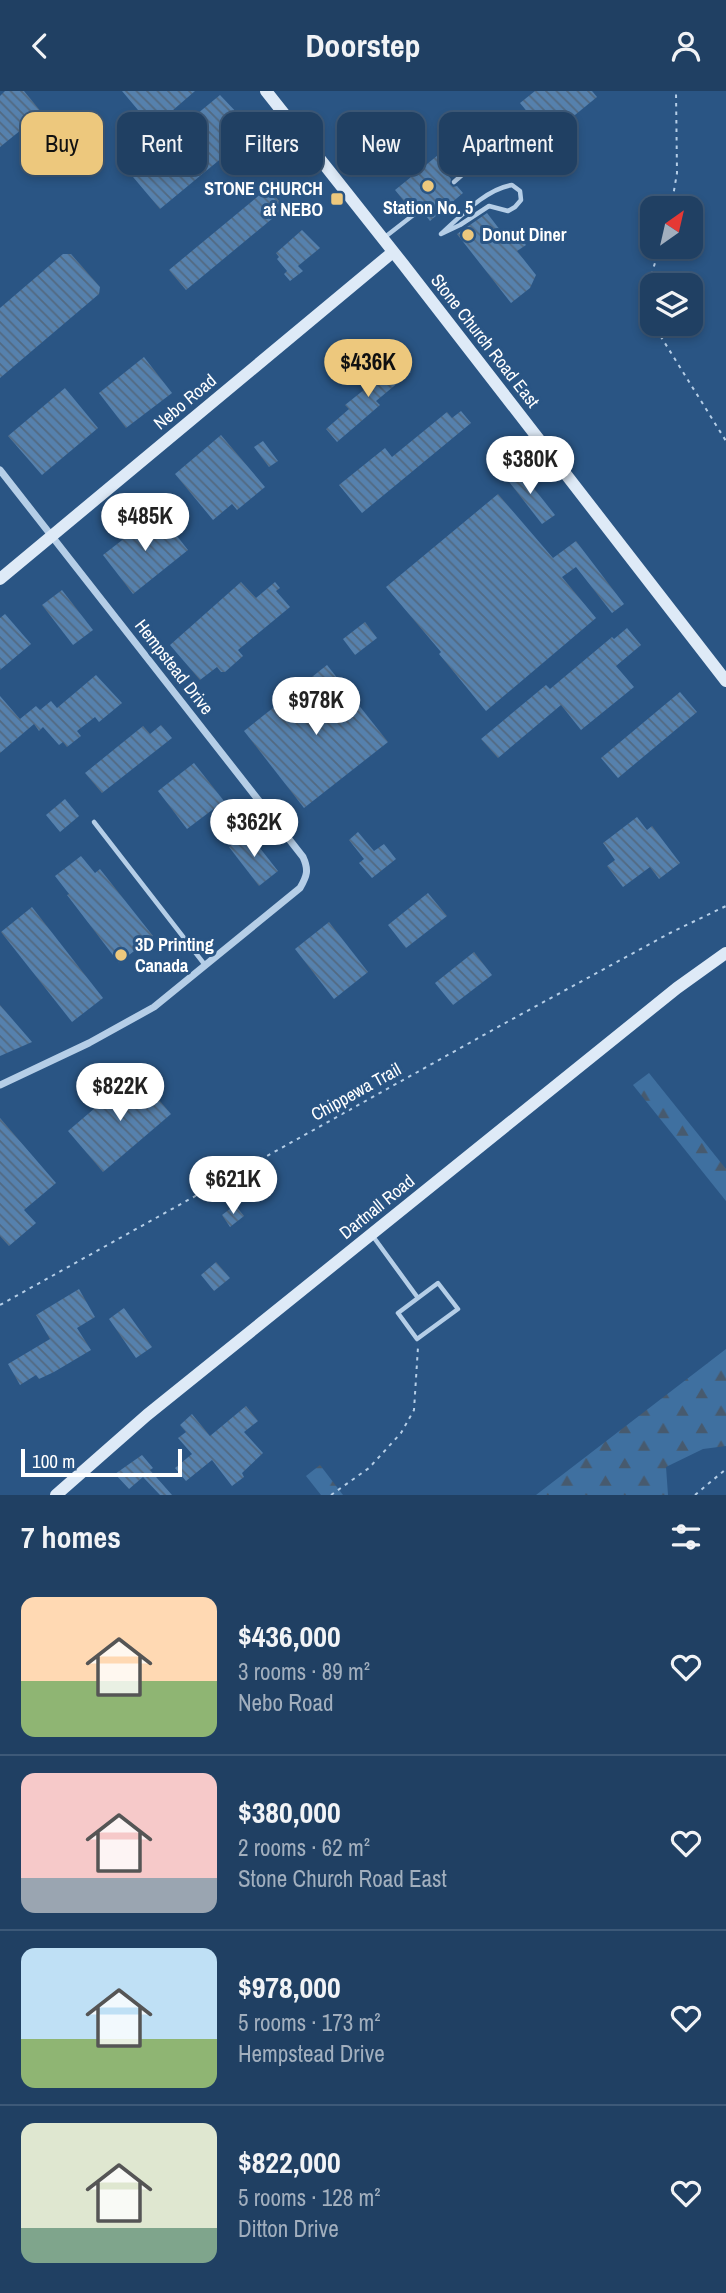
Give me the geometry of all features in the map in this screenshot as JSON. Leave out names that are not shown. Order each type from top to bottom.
[{"type":"street","name":"Stone Church Road East","points":[[266,91],[726,681]]},
{"type":"street","name":"Nebo Road","points":[[0,579],[393,253]]},
{"type":"street","name":"Hempstead Drive","points":[[0,470],[303,857],[307,877],[300,888],[205,965]]},
{"type":"street","name":"Dartnall Road","points":[[56,1495],[155,1408],[677,988],[726,953]]},
{"type":"street","points":[[0,1085],[89,1043],[154,1007],[205,965]]},
{"type":"lane","points":[[454,182],[462,175]]},
{"type":"lane","points":[[512,185],[520,191],[521,200],[508,211],[489,207],[441,233],[504,186],[512,185]]},
{"type":"lane","points":[[383,239],[421,209]]},
{"type":"lane","points":[[94,822],[205,965]]},
{"type":"lane","points":[[372,1234],[418,1298]]},
{"type":"lane","points":[[438,1283],[458,1309],[417,1339],[398,1313],[418,1298],[438,1283]]},
{"type":"path","points":[[673,196],[677,173],[676,91]]},
{"type":"path","points":[[657,259],[648,289],[648,313],[726,441]]},
{"type":"path","name":"Chippewa Trail","points":[[0,1305],[507,1022],[670,933],[726,906]]},
{"type":"path","points":[[331,1495],[369,1468],[401,1433],[414,1410],[419,1357],[417,1339]]},
{"type":"path","points":[[695,1495],[726,1469]]},
{"type":"green space","points":[[649,1073],[726,1169],[726,1201],[633,1085]]},
{"type":"green space","points":[[726,1349],[726,1446],[703,1449],[666,1467],[668,1495],[536,1495]]},
{"type":"green space","points":[[320,1465],[343,1495],[321,1495],[306,1476]]},
{"type":"building","points":[[5,91],[24,91],[41,112],[21,112],[21,130],[0,147],[0,96]]},
{"type":"building","points":[[122,91],[195,91],[171,112],[136,112],[138,110]]},
{"type":"building","points":[[535,91],[592,91],[597,97],[577,113],[527,112],[520,103]]},
{"type":"building","points":[[220,95],[236,112],[221,112],[221,159],[207,170],[207,112],[199,112]]},
{"type":"building","name":"Station No. 5","points":[[439,154],[439,175],[448,175],[451,179],[450,184],[457,186],[463,193],[430,221],[424,213],[424,206],[418,206],[413,200],[407,205],[395,190],[413,175],[425,175],[425,166]]},
{"type":"building","points":[[131,175],[201,175],[160,209]]},
{"type":"building","points":[[268,188],[285,208],[186,290],[169,270]]},
{"type":"building","points":[[487,213],[507,239],[516,232],[526,245],[517,251],[536,275],[530,288],[511,303],[457,234]]},
{"type":"building","points":[[302,230],[320,248],[298,266],[303,271],[290,281],[284,274],[287,271],[277,259],[279,257],[276,253]]},
{"type":"building","points":[[63,254],[71,254],[100,287],[99,294],[0,378],[0,308]]},
{"type":"building","points":[[144,357],[172,393],[126,428],[99,393]]},
{"type":"building","points":[[398,358],[411,372],[376,401],[380,405],[337,442],[326,429],[349,409],[345,405],[365,389],[363,387]]},
{"type":"building","points":[[65,388],[98,428],[42,475],[8,436]]},
{"type":"building","points":[[461,411],[471,423],[362,513],[339,485],[385,448],[392,457],[447,412],[452,418]]},
{"type":"building","points":[[221,435],[265,487],[237,510],[232,504],[213,520],[175,474]]},
{"type":"building","points":[[263,441],[278,461],[269,467],[254,447]]},
{"type":"building","points":[[518,468],[555,515],[542,524],[506,478]]},
{"type":"building","points":[[498,494],[553,558],[576,541],[624,604],[612,613],[576,567],[562,577],[596,618],[486,711],[386,587]]},
{"type":"building","points":[[158,512],[188,550],[133,594],[103,555]]},
{"type":"building","points":[[241,582],[256,598],[275,582],[280,588],[276,591],[290,607],[238,650],[243,656],[225,672],[221,672],[217,667],[200,680],[170,645]]},
{"type":"building","points":[[62,590],[93,630],[73,645],[42,605]]},
{"type":"building","points":[[5,614],[31,644],[0,670],[0,618]]},
{"type":"building","points":[[365,622],[377,638],[355,655],[343,639]]},
{"type":"building","points":[[627,628],[641,645],[616,666],[634,687],[581,730],[561,705],[498,758],[481,739],[546,685],[550,689],[612,637],[614,639]]},
{"type":"building","points":[[327,665],[388,742],[304,808],[244,731]]},
{"type":"building","points":[[96,675],[122,703],[99,722],[95,717],[77,731],[81,736],[67,747],[63,742],[59,745],[43,727],[39,731],[34,724],[0,753],[0,696],[20,719],[36,706],[40,710],[51,701],[57,708]]},
{"type":"building","points":[[680,692],[697,712],[618,778],[601,758]]},
{"type":"building","points":[[161,725],[172,738],[102,793],[85,773],[143,726],[150,734]]},
{"type":"building","points":[[194,763],[224,801],[187,829],[158,791]]},
{"type":"building","points":[[65,799],[79,816],[60,832],[46,815]]},
{"type":"building","points":[[637,817],[647,830],[652,826],[680,863],[659,879],[650,867],[623,887],[607,866],[615,860],[603,843]]},
{"type":"building","points":[[358,832],[374,851],[384,844],[396,859],[372,878],[359,863],[364,859],[349,840]]},
{"type":"building","points":[[248,833],[278,871],[259,886],[229,847]]},
{"type":"building","points":[[81,856],[95,873],[100,869],[153,936],[119,963],[55,876]]},
{"type":"building","points":[[428,893],[447,916],[406,948],[388,925]]},
{"type":"building","points":[[32,907],[103,998],[72,1022],[1,932]]},
{"type":"building","points":[[329,922],[368,972],[334,999],[295,949]]},
{"type":"building","points":[[474,952],[492,975],[453,1005],[435,983]]},
{"type":"building","points":[[0,1005],[32,1042],[0,1056]]},
{"type":"building","points":[[136,1073],[171,1114],[103,1172],[68,1131]]},
{"type":"building","points":[[0,1118],[56,1183],[24,1210],[36,1223],[9,1246],[0,1236]]},
{"type":"building","points":[[235,1205],[244,1216],[230,1227],[222,1215]]},
{"type":"building","points":[[216,1262],[230,1278],[214,1291],[201,1275]]},
{"type":"building","points":[[79,1289],[95,1317],[77,1328],[91,1350],[54,1372],[39,1379],[36,1375],[20,1385],[8,1364],[50,1339],[36,1315]]},
{"type":"building","points":[[124,1308],[152,1347],[136,1358],[109,1319]]},
{"type":"building","points":[[246,1406],[258,1421],[244,1432],[263,1453],[242,1473],[244,1477],[232,1486],[212,1460],[186,1481],[175,1468],[192,1454],[178,1438],[186,1432],[180,1425],[192,1414],[210,1436]]},
{"type":"building","points":[[142,1455],[153,1468],[150,1470],[172,1495],[160,1495],[143,1477],[129,1489],[115,1474]]},
{"type":"place","name":"Station No. 5","points":[[428,186]]},
{"type":"place","name":"STONE CHURCH at NEBO","points":[[337,199]]},
{"type":"place","name":"Donut Diner","points":[[468,235]]},
{"type":"place","name":"3D Printing Canada","points":[[121,955]]}]
